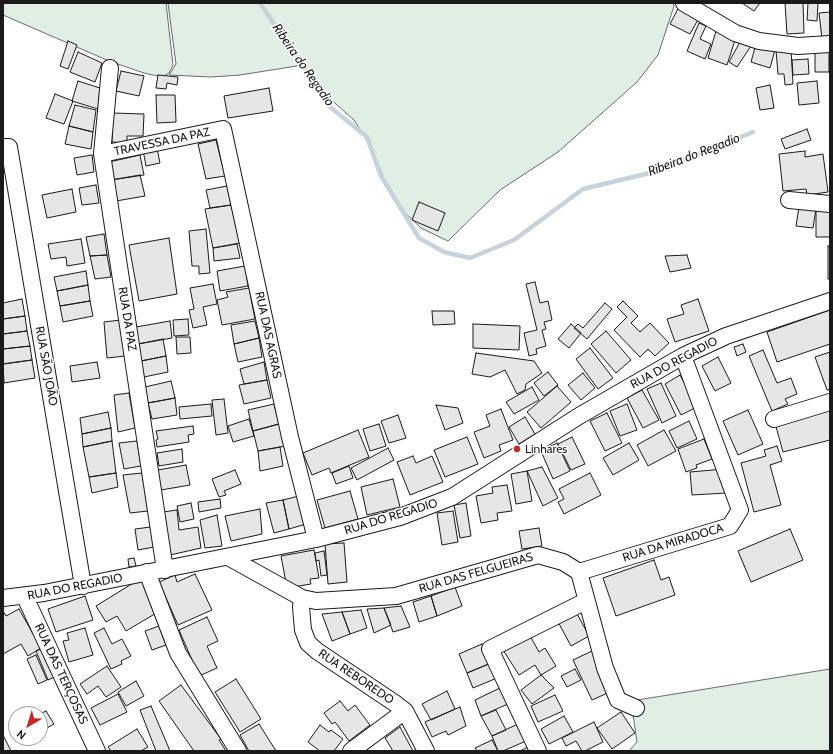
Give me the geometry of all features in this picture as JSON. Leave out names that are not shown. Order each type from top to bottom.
[{"type":"street","points":[[684,3],[728,29],[758,41],[798,46],[830,44]]},
{"type":"street","name":"RUA DA PAZ","points":[[110,68],[102,154],[165,570]]},
{"type":"street","name":"TRAVESSA DA PAZ","points":[[102,154],[223,129]]},
{"type":"street","name":"RUA DAS AGRAS","points":[[223,129],[290,437],[316,539]]},
{"type":"street","name":"RUA SÃO JOÃO","points":[[6,147],[83,586]]},
{"type":"street","points":[[789,200],[830,204]]},
{"type":"street","name":"RUA DO REGADIO","points":[[3,598],[25,597],[148,572],[165,570],[316,539],[400,517],[452,497],[579,416],[683,356],[726,336],[830,301]]},
{"type":"street","name":"RUA DA MIRADOCA","points":[[579,572],[730,526],[740,510],[683,356]]},
{"type":"street","points":[[774,419],[830,402]]},
{"type":"street","name":"RUA DAS FELGUEIRAS","points":[[228,557],[302,598],[316,601],[396,596],[538,555],[563,562],[579,572]]},
{"type":"street","points":[[148,572],[178,653],[238,751]]},
{"type":"street","points":[[579,572],[605,668],[618,700],[636,708]]},
{"type":"street","name":"RUA DAS TERÇOSAS","points":[[25,597],[98,751]]},
{"type":"street","name":"RUA REBOREDO","points":[[302,598],[303,630],[308,643],[317,651],[396,704],[405,712],[426,751]]},
{"type":"street","points":[[538,751],[490,649],[586,601]]},
{"type":"street","points":[[352,751],[405,712]]},
{"type":"green space","points":[[3,3],[166,3],[173,65],[169,73],[162,77],[144,73],[109,61],[3,15]]},
{"type":"green space","points":[[168,3],[673,3],[674,6],[658,55],[637,82],[558,152],[500,190],[448,241],[421,228],[400,208],[387,186],[371,147],[354,120],[328,97],[303,65],[240,75],[211,77],[169,75],[176,64]]},
{"type":"green space","points":[[830,669],[830,751],[629,751],[637,742],[631,701]]},
{"type":"building","points":[[742,3],[760,3],[754,11]]},
{"type":"building","points":[[785,3],[803,3],[804,33],[787,34]]},
{"type":"building","points":[[808,3],[818,3],[817,21],[807,20]]},
{"type":"building","points":[[680,5],[700,16],[690,34],[670,24]]},
{"type":"building","points":[[830,12],[830,38],[822,39],[819,13]]},
{"type":"building","points":[[699,23],[706,26],[700,39],[711,44],[705,59],[687,51]]},
{"type":"building","points":[[716,31],[736,37],[727,65],[708,58]]},
{"type":"building","points":[[741,40],[751,46],[737,67],[729,62]]},
{"type":"building","points":[[68,41],[77,45],[68,69],[60,66]]},
{"type":"building","points":[[756,44],[775,50],[770,68],[751,62]]},
{"type":"building","points":[[791,49],[793,84],[785,85],[784,74],[778,74],[776,50]]},
{"type":"building","points":[[815,51],[829,51],[829,72],[815,72]]},
{"type":"building","points":[[78,52],[102,63],[95,82],[70,72]]},
{"type":"building","points":[[808,59],[809,74],[793,75],[792,60]]},
{"type":"building","points":[[121,71],[144,76],[139,96],[116,91]]},
{"type":"building","points":[[158,75],[178,77],[177,85],[167,83],[166,89],[156,88]]},
{"type":"building","points":[[78,81],[100,88],[98,109],[72,101]]},
{"type":"building","points":[[817,81],[819,103],[799,105],[797,83]]},
{"type":"building","points":[[770,85],[774,108],[760,110],[756,88]]},
{"type":"building","points":[[269,88],[273,111],[228,118],[224,96]]},
{"type":"building","points":[[55,94],[73,101],[64,124],[46,118]]},
{"type":"building","points":[[156,95],[175,95],[176,122],[157,123]]},
{"type":"building","points":[[75,105],[96,110],[93,132],[69,126]]},
{"type":"building","points":[[113,113],[144,114],[143,136],[127,136],[127,143],[112,142]]},
{"type":"building","points":[[69,126],[93,132],[91,149],[65,144]]},
{"type":"building","points":[[807,129],[811,140],[785,149],[781,139]]},
{"type":"building","points":[[216,140],[225,176],[206,179],[198,144]]},
{"type":"building","points":[[157,148],[160,163],[146,166],[143,150]]},
{"type":"building","points":[[805,151],[805,157],[823,154],[828,192],[807,195],[806,189],[783,191],[779,154]]},
{"type":"building","points":[[92,155],[94,172],[77,175],[74,158]]},
{"type":"building","points":[[140,155],[144,175],[111,180],[109,162]]},
{"type":"building","points":[[140,175],[145,196],[116,201],[111,180]]},
{"type":"building","points":[[96,185],[99,203],[82,205],[79,188]]},
{"type":"building","points":[[227,186],[231,205],[210,208],[206,190]]},
{"type":"building","points":[[72,189],[76,212],[47,218],[42,195]]},
{"type":"building","points":[[419,202],[445,213],[438,231],[412,220]]},
{"type":"building","points":[[231,205],[240,243],[213,248],[205,209]]},
{"type":"building","points":[[799,207],[816,209],[813,228],[796,226]]},
{"type":"building","points":[[816,210],[830,210],[830,237],[816,237]]},
{"type":"building","points":[[206,229],[210,273],[199,274],[199,266],[192,266],[189,231]]},
{"type":"building","points":[[104,234],[107,255],[90,256],[86,237]]},
{"type":"building","points":[[169,238],[177,294],[139,301],[129,245]]},
{"type":"building","points":[[81,239],[85,263],[67,266],[66,257],[51,259],[48,244]]},
{"type":"building","points":[[237,244],[240,258],[214,261],[213,248]]},
{"type":"building","points":[[828,246],[830,246],[830,279],[828,279]]},
{"type":"building","points":[[107,255],[111,277],[95,279],[90,256]]},
{"type":"building","points":[[687,255],[691,268],[670,272],[665,256]]},
{"type":"building","points":[[245,266],[248,286],[220,291],[217,271]]},
{"type":"building","points":[[86,271],[88,285],[57,291],[54,277]]},
{"type":"building","points":[[535,282],[540,303],[548,301],[552,320],[544,322],[546,329],[542,330],[546,346],[536,349],[537,354],[529,356],[524,333],[537,330],[526,284]]},
{"type":"building","points":[[213,284],[217,304],[203,307],[207,325],[193,328],[189,310],[194,309],[190,288]]},
{"type":"building","points":[[88,285],[90,301],[60,306],[57,291]]},
{"type":"building","points":[[249,288],[255,319],[222,325],[217,300],[228,297],[226,292]]},
{"type":"building","points":[[22,299],[25,316],[3,319],[3,303]]},
{"type":"building","points":[[698,299],[709,331],[675,342],[667,319],[684,314],[681,305]]},
{"type":"building","points":[[90,301],[93,316],[63,322],[60,306]]},
{"type":"building","points":[[623,301],[638,316],[631,323],[640,332],[650,323],[669,343],[655,356],[648,349],[640,357],[614,330],[627,317],[617,307]]},
{"type":"building","points":[[605,303],[612,309],[587,339],[574,328],[578,324],[583,328]]},
{"type":"building","points":[[830,310],[830,344],[777,362],[767,332]]},
{"type":"building","points":[[432,311],[454,311],[455,324],[433,325]]},
{"type":"building","points":[[25,316],[27,331],[3,334],[3,319]]},
{"type":"building","points":[[188,319],[189,335],[174,336],[173,320]]},
{"type":"building","points":[[121,320],[125,356],[107,358],[104,322]]},
{"type":"building","points":[[170,321],[172,338],[138,344],[136,327]]},
{"type":"building","points":[[255,321],[259,338],[234,344],[231,325]]},
{"type":"building","points":[[473,324],[520,326],[519,350],[473,348]]},
{"type":"building","points":[[571,324],[581,333],[569,348],[558,339]]},
{"type":"building","points":[[27,331],[30,346],[3,349],[3,334]]},
{"type":"building","points":[[606,331],[631,360],[616,373],[591,344]]},
{"type":"building","points":[[176,337],[190,337],[191,353],[177,354]]},
{"type":"building","points":[[259,338],[262,357],[238,362],[234,344]]},
{"type":"building","points":[[163,339],[166,356],[141,361],[138,344]]},
{"type":"building","points":[[743,344],[746,352],[737,356],[734,347]]},
{"type":"building","points":[[30,346],[32,360],[3,364],[3,349]]},
{"type":"building","points":[[590,348],[613,378],[598,389],[576,359]]},
{"type":"building","points":[[763,350],[777,383],[791,378],[797,394],[785,399],[788,404],[772,411],[749,356]]},
{"type":"building","points":[[830,352],[830,389],[827,390],[815,357]]},
{"type":"building","points":[[476,353],[534,361],[542,373],[526,384],[525,390],[517,394],[505,370],[490,377],[472,374]]},
{"type":"building","points":[[166,356],[168,372],[144,377],[141,361]]},
{"type":"building","points":[[718,357],[731,383],[715,391],[702,366]]},
{"type":"building","points":[[32,360],[35,378],[4,383],[3,364]]},
{"type":"building","points":[[97,362],[100,378],[72,382],[70,366]]},
{"type":"building","points":[[264,362],[267,380],[244,384],[240,369]]},
{"type":"building","points":[[548,372],[558,385],[544,396],[534,383]]},
{"type":"building","points":[[583,373],[595,388],[581,400],[568,385]]},
{"type":"building","points":[[680,375],[697,407],[681,415],[665,384]]},
{"type":"building","points":[[267,380],[271,398],[244,404],[239,385]]},
{"type":"building","points":[[171,381],[175,398],[148,403],[145,387]]},
{"type":"building","points":[[661,383],[676,416],[662,423],[647,389]]},
{"type":"building","points":[[557,386],[571,402],[541,428],[527,412]]},
{"type":"building","points":[[532,387],[539,400],[514,414],[506,402]]},
{"type":"building","points":[[642,390],[659,420],[643,428],[627,398]]},
{"type":"building","points":[[129,393],[135,428],[118,432],[114,395]]},
{"type":"building","points":[[175,398],[177,415],[152,419],[148,403]]},
{"type":"building","points":[[224,399],[228,433],[216,435],[212,400]]},
{"type":"building","points":[[211,404],[212,416],[180,419],[179,407]]},
{"type":"building","points":[[274,404],[279,424],[253,431],[248,410]]},
{"type":"building","points":[[627,404],[637,430],[620,436],[610,411]]},
{"type":"building","points":[[436,405],[458,408],[463,423],[445,430]]},
{"type":"building","points":[[830,408],[830,440],[783,452],[775,423]]},
{"type":"building","points":[[501,409],[513,440],[499,445],[501,451],[484,458],[474,432],[490,426],[486,415]]},
{"type":"building","points":[[748,410],[763,444],[738,455],[723,421]]},
{"type":"building","points":[[108,412],[111,428],[82,434],[80,418]]},
{"type":"building","points":[[607,413],[622,443],[605,451],[590,421]]},
{"type":"building","points":[[398,415],[406,438],[389,443],[381,421]]},
{"type":"building","points":[[525,417],[535,434],[519,444],[509,427]]},
{"type":"building","points":[[249,419],[254,436],[233,442],[228,426]]},
{"type":"building","points":[[689,421],[697,439],[677,448],[669,431]]},
{"type":"building","points":[[279,424],[286,446],[258,451],[253,431]]},
{"type":"building","points":[[379,424],[386,446],[370,451],[363,429]]},
{"type":"building","points":[[193,426],[194,434],[188,435],[189,442],[157,447],[156,440],[158,439],[156,431]]},
{"type":"building","points":[[111,428],[112,441],[83,447],[82,434]]},
{"type":"building","points":[[358,430],[369,457],[331,473],[329,468],[312,475],[303,453]]},
{"type":"building","points":[[664,430],[676,451],[648,466],[637,445]]},
{"type":"building","points":[[467,437],[478,464],[445,477],[434,450]]},
{"type":"building","points":[[572,437],[585,464],[571,470],[558,444]]},
{"type":"building","points":[[704,439],[712,459],[696,465],[697,468],[686,472],[678,449]]},
{"type":"building","points":[[112,441],[116,473],[89,477],[83,447]]},
{"type":"building","points":[[137,441],[141,466],[124,469],[119,443]]},
{"type":"building","points":[[557,443],[570,471],[553,479],[541,451]]},
{"type":"building","points":[[629,443],[639,460],[613,475],[603,458]]},
{"type":"building","points":[[777,446],[782,461],[770,465],[781,505],[754,512],[741,463],[766,456],[764,450]]},
{"type":"building","points":[[280,447],[283,466],[260,471],[258,451]]},
{"type":"building","points":[[388,448],[394,460],[357,480],[351,468]]},
{"type":"building","points":[[182,449],[183,462],[159,466],[157,453]]},
{"type":"building","points":[[413,456],[416,463],[432,456],[443,482],[410,495],[397,462]]},
{"type":"building","points":[[186,465],[190,485],[161,490],[158,470]]},
{"type":"building","points":[[349,466],[353,478],[336,484],[332,473]]},
{"type":"building","points":[[542,467],[558,498],[543,506],[527,471]]},
{"type":"building","points":[[724,469],[726,493],[692,495],[690,472]]},
{"type":"building","points":[[235,470],[241,484],[224,491],[226,495],[219,497],[212,479]]},
{"type":"building","points":[[527,471],[532,501],[516,504],[511,474]]},
{"type":"building","points":[[116,473],[118,487],[92,493],[89,477]]},
{"type":"building","points":[[142,473],[148,511],[130,513],[123,475]]},
{"type":"building","points":[[590,473],[601,495],[564,514],[558,502],[564,499],[559,489]]},
{"type":"building","points":[[393,479],[400,507],[367,515],[361,487]]},
{"type":"building","points":[[507,485],[512,511],[497,513],[498,520],[481,523],[476,496],[493,493],[492,487]]},
{"type":"building","points":[[350,491],[358,519],[325,528],[317,500]]},
{"type":"building","points":[[299,496],[306,524],[289,529],[283,500]]},
{"type":"building","points":[[220,499],[221,508],[199,512],[198,502]]},
{"type":"building","points":[[283,500],[289,529],[274,533],[266,503]]},
{"type":"building","points":[[191,503],[194,519],[180,522],[177,506]]},
{"type":"building","points":[[466,503],[471,536],[460,538],[454,505]]},
{"type":"building","points":[[260,509],[262,534],[231,541],[225,516]]},
{"type":"building","points":[[177,510],[179,530],[198,527],[201,548],[170,555],[163,512]]},
{"type":"building","points":[[453,511],[458,542],[442,545],[437,513]]},
{"type":"building","points":[[217,515],[222,546],[205,548],[200,520]]},
{"type":"building","points":[[151,527],[154,547],[138,550],[135,529]]},
{"type":"building","points":[[539,528],[542,546],[522,549],[519,531]]},
{"type":"building","points":[[790,529],[803,560],[751,582],[738,551]]},
{"type":"building","points":[[344,543],[347,582],[328,584],[325,544]]},
{"type":"building","points":[[314,550],[319,578],[310,579],[311,584],[287,588],[281,556]]},
{"type":"building","points":[[324,551],[327,575],[321,576],[319,560],[316,561],[315,553]]},
{"type":"building","points":[[134,558],[136,566],[129,567],[128,559]]},
{"type":"building","points":[[654,560],[661,580],[669,577],[675,595],[616,616],[603,578]]},
{"type":"building","points":[[195,574],[212,610],[178,625],[159,582],[175,575],[177,582]]},
{"type":"building","points":[[143,577],[158,612],[126,631],[117,616],[106,622],[96,606]]},
{"type":"building","points":[[455,587],[462,606],[437,616],[431,596]]},
{"type":"building","points":[[85,596],[93,620],[56,632],[48,609]]},
{"type":"building","points":[[431,596],[437,616],[419,622],[413,602]]},
{"type":"building","points":[[401,606],[410,627],[393,632],[384,608]]},
{"type":"building","points":[[384,608],[391,625],[374,633],[367,609]]},
{"type":"building","points":[[19,609],[41,648],[28,656],[21,644],[3,654],[3,611],[6,616]]},
{"type":"building","points":[[361,610],[367,628],[350,634],[342,612]]},
{"type":"building","points":[[575,610],[589,636],[571,646],[557,620]]},
{"type":"building","points":[[342,612],[350,634],[332,641],[322,614]]},
{"type":"building","points":[[207,617],[218,641],[207,646],[217,668],[199,676],[179,630]]},
{"type":"building","points":[[159,626],[166,645],[152,650],[145,631]]},
{"type":"building","points":[[85,628],[93,655],[69,662],[63,641],[69,640],[67,633]]},
{"type":"building","points":[[104,628],[112,644],[122,639],[131,656],[121,661],[122,664],[111,669],[94,633]]},
{"type":"building","points":[[529,634],[539,652],[545,648],[556,666],[541,675],[535,665],[519,675],[503,650]]},
{"type":"building","points":[[482,644],[491,663],[467,673],[459,654]]},
{"type":"building","points":[[46,647],[59,675],[48,680],[36,651]]},
{"type":"building","points":[[592,651],[612,691],[592,700],[573,660]]},
{"type":"building","points":[[36,655],[47,680],[38,684],[27,659]]},
{"type":"building","points":[[491,663],[497,678],[473,688],[467,673]]},
{"type":"building","points":[[107,666],[121,687],[106,697],[98,686],[87,694],[80,684]]},
{"type":"building","points":[[575,669],[581,680],[567,687],[561,676]]},
{"type":"building","points":[[541,675],[554,688],[532,704],[521,690]]},
{"type":"building","points":[[236,679],[261,719],[240,732],[215,692]]},
{"type":"building","points":[[136,681],[144,696],[126,706],[118,692]]},
{"type":"building","points":[[181,685],[221,739],[219,740],[226,751],[194,751],[159,701]]},
{"type":"building","points":[[502,687],[510,703],[481,716],[475,700]]},
{"type":"building","points":[[447,691],[455,709],[431,720],[422,704]]},
{"type":"building","points":[[118,694],[127,712],[100,725],[91,708]]},
{"type":"building","points":[[555,695],[563,711],[538,722],[531,706]]},
{"type":"building","points":[[340,701],[348,711],[355,705],[370,725],[349,741],[335,722],[332,724],[324,713]]},
{"type":"building","points":[[151,706],[170,751],[156,751],[140,710]]},
{"type":"building","points":[[460,707],[466,726],[448,735],[446,731],[432,737],[425,722]]},
{"type":"building","points":[[496,710],[506,730],[492,736],[481,716]]},
{"type":"building","points":[[621,712],[635,733],[612,749],[597,728]]},
{"type":"building","points":[[48,714],[54,724],[48,727]]},
{"type":"building","points":[[564,716],[573,732],[549,744],[541,729]]},
{"type":"building","points":[[594,722],[603,742],[585,751],[582,751],[576,741],[566,746],[562,738]]},
{"type":"building","points":[[259,724],[276,751],[249,751],[240,735]]},
{"type":"building","points":[[518,724],[526,741],[503,751],[498,751],[492,736]]},
{"type":"building","points":[[320,725],[329,732],[331,730],[343,739],[334,751],[320,751],[308,742]]},
{"type":"building","points":[[400,727],[413,751],[393,751],[385,738]]},
{"type":"building","points":[[137,729],[148,747],[141,751],[111,751],[108,747]]},
{"type":"building","points":[[3,735],[11,751],[3,751]]},
{"type":"building","points":[[492,740],[498,751],[477,751],[475,748]]},
{"type":"building","points":[[530,746],[533,751],[520,751]]},
{"type":"waterway","name":"Ribeira do Regadio","points":[[260,3],[330,107],[367,137],[381,176],[419,238],[444,252],[470,258],[514,240],[583,189],[658,171],[753,132]]},
{"type":"place","name":"Linhares","points":[[517,449]]}]
